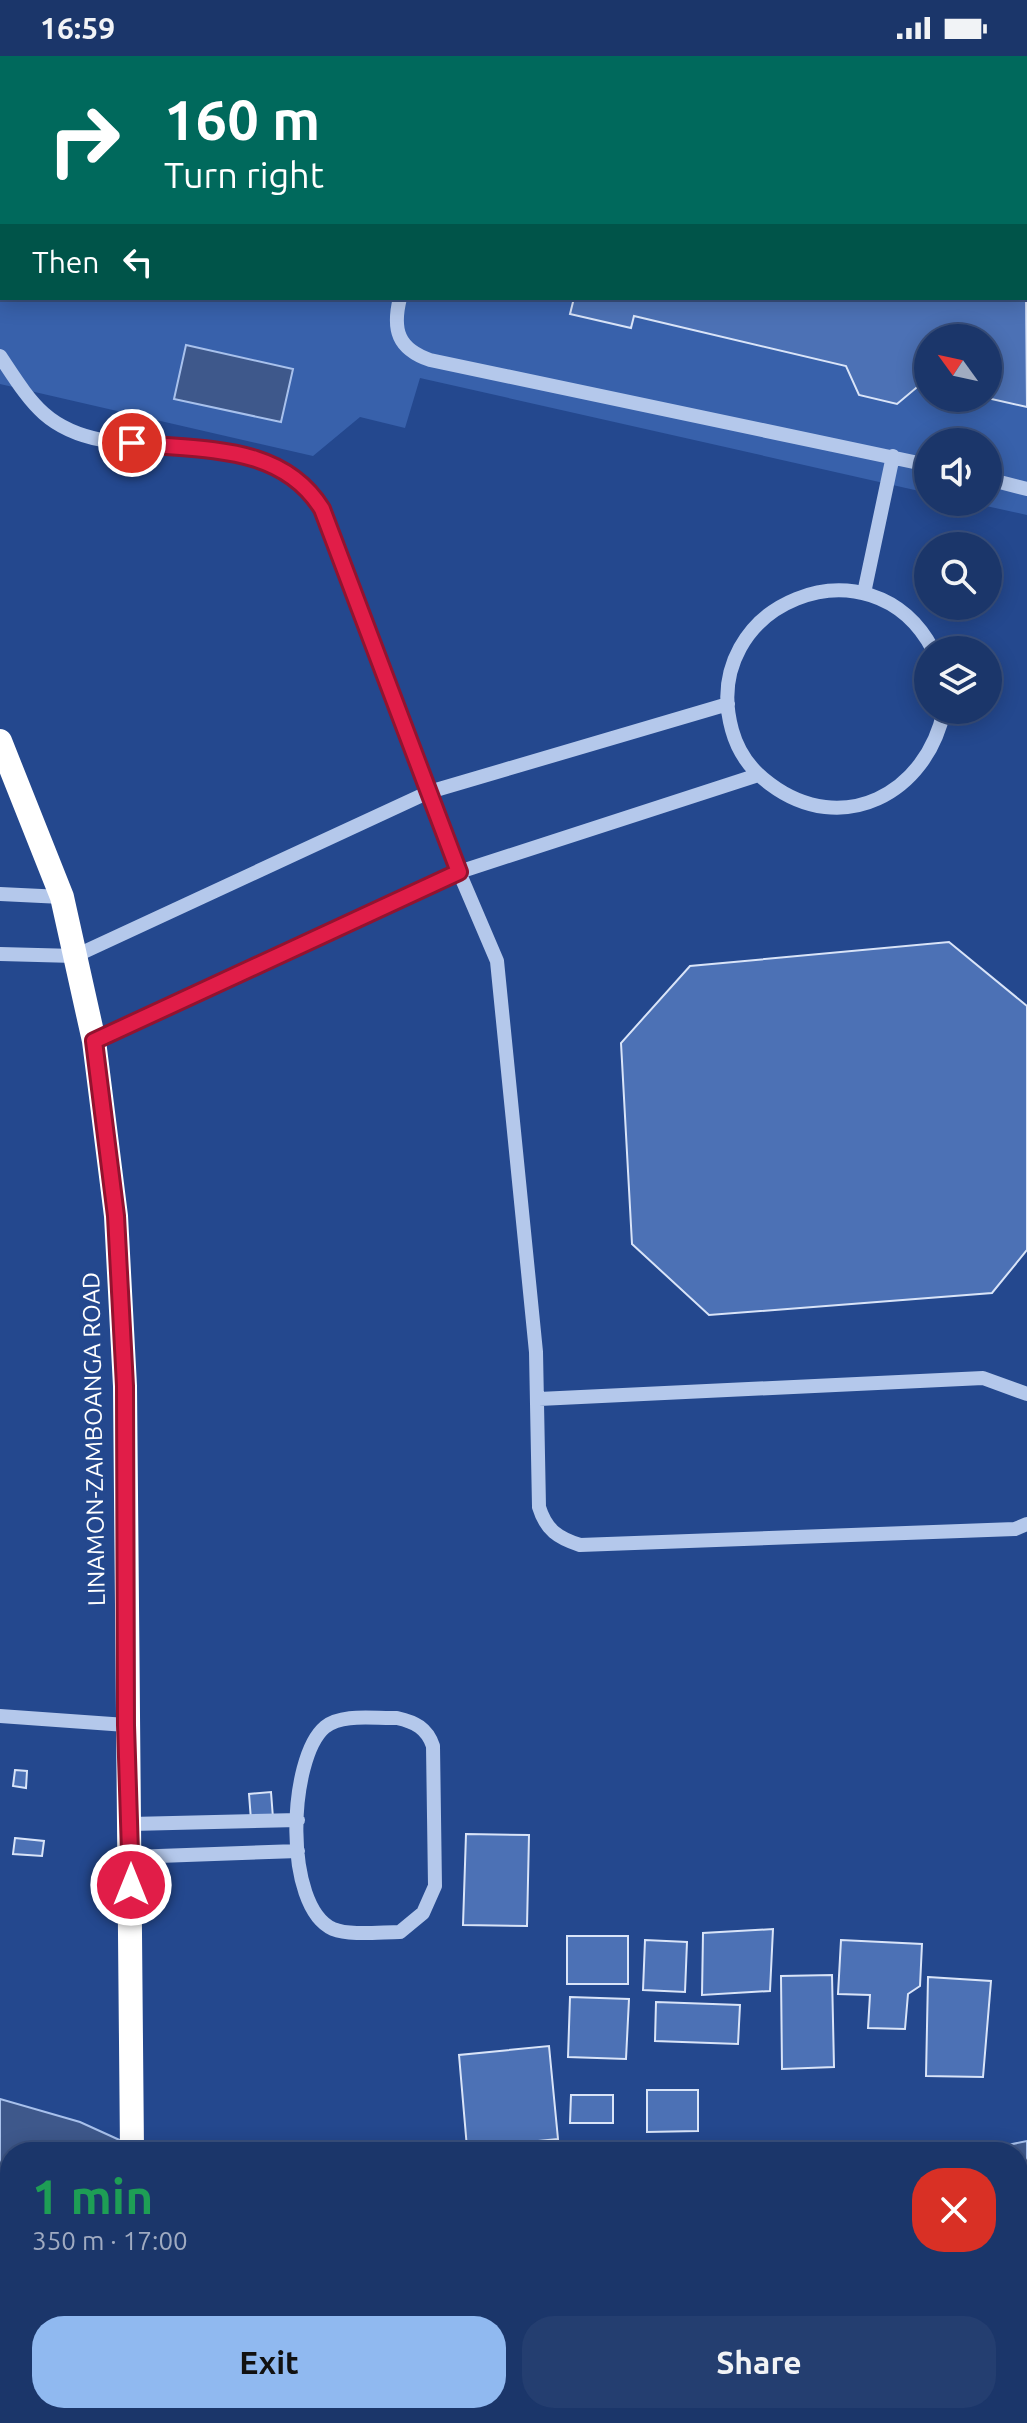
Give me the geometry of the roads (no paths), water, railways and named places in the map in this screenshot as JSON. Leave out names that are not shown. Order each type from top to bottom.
[{"type":"highway","name":"LINAMON-ZAMBOANGA ROAD","points":[[0,741],[62,897],[94,1041],[116,1216],[125,1386],[132,2142]]},
{"type":"lane","points":[[399,300],[395,317],[398,341],[413,354],[430,360],[914,461]]},
{"type":"lane","points":[[0,356],[35,407],[56,425],[78,435],[254,456],[284,469],[308,487],[322,509],[459,872],[497,961],[539,1399],[539,1507],[544,1523],[559,1538],[580,1545],[1015,1529],[1027,1524]]},
{"type":"lane","points":[[864,593],[893,456]]},
{"type":"lane","points":[[1002,483],[1027,489]]},
{"type":"lane","points":[[926,636],[898,607],[864,593],[830,589],[797,597],[768,614],[745,639],[731,670],[728,704],[732,730],[742,754],[758,775],[787,797],[822,807],[859,806],[893,793],[920,768],[939,737],[941,724]]},
{"type":"lane","points":[[0,954],[75,956],[429,792],[728,704]]},
{"type":"lane","points":[[94,1041],[459,872],[758,775]]},
{"type":"lane","points":[[0,894],[62,897]]},
{"type":"lane","points":[[539,1399],[983,1378],[1027,1394]]},
{"type":"lane","points":[[0,1716],[126,1725]]},
{"type":"lane","points":[[397,1718],[416,1723],[430,1736],[433,1746],[435,1886],[423,1913],[410,1927],[400,1932],[335,1930],[320,1921],[308,1904],[298,1851],[302,1771],[309,1747],[324,1728],[338,1719],[397,1718]]},
{"type":"lane","points":[[131,1824],[298,1820]]},
{"type":"lane","points":[[131,1857],[298,1851]]}]
